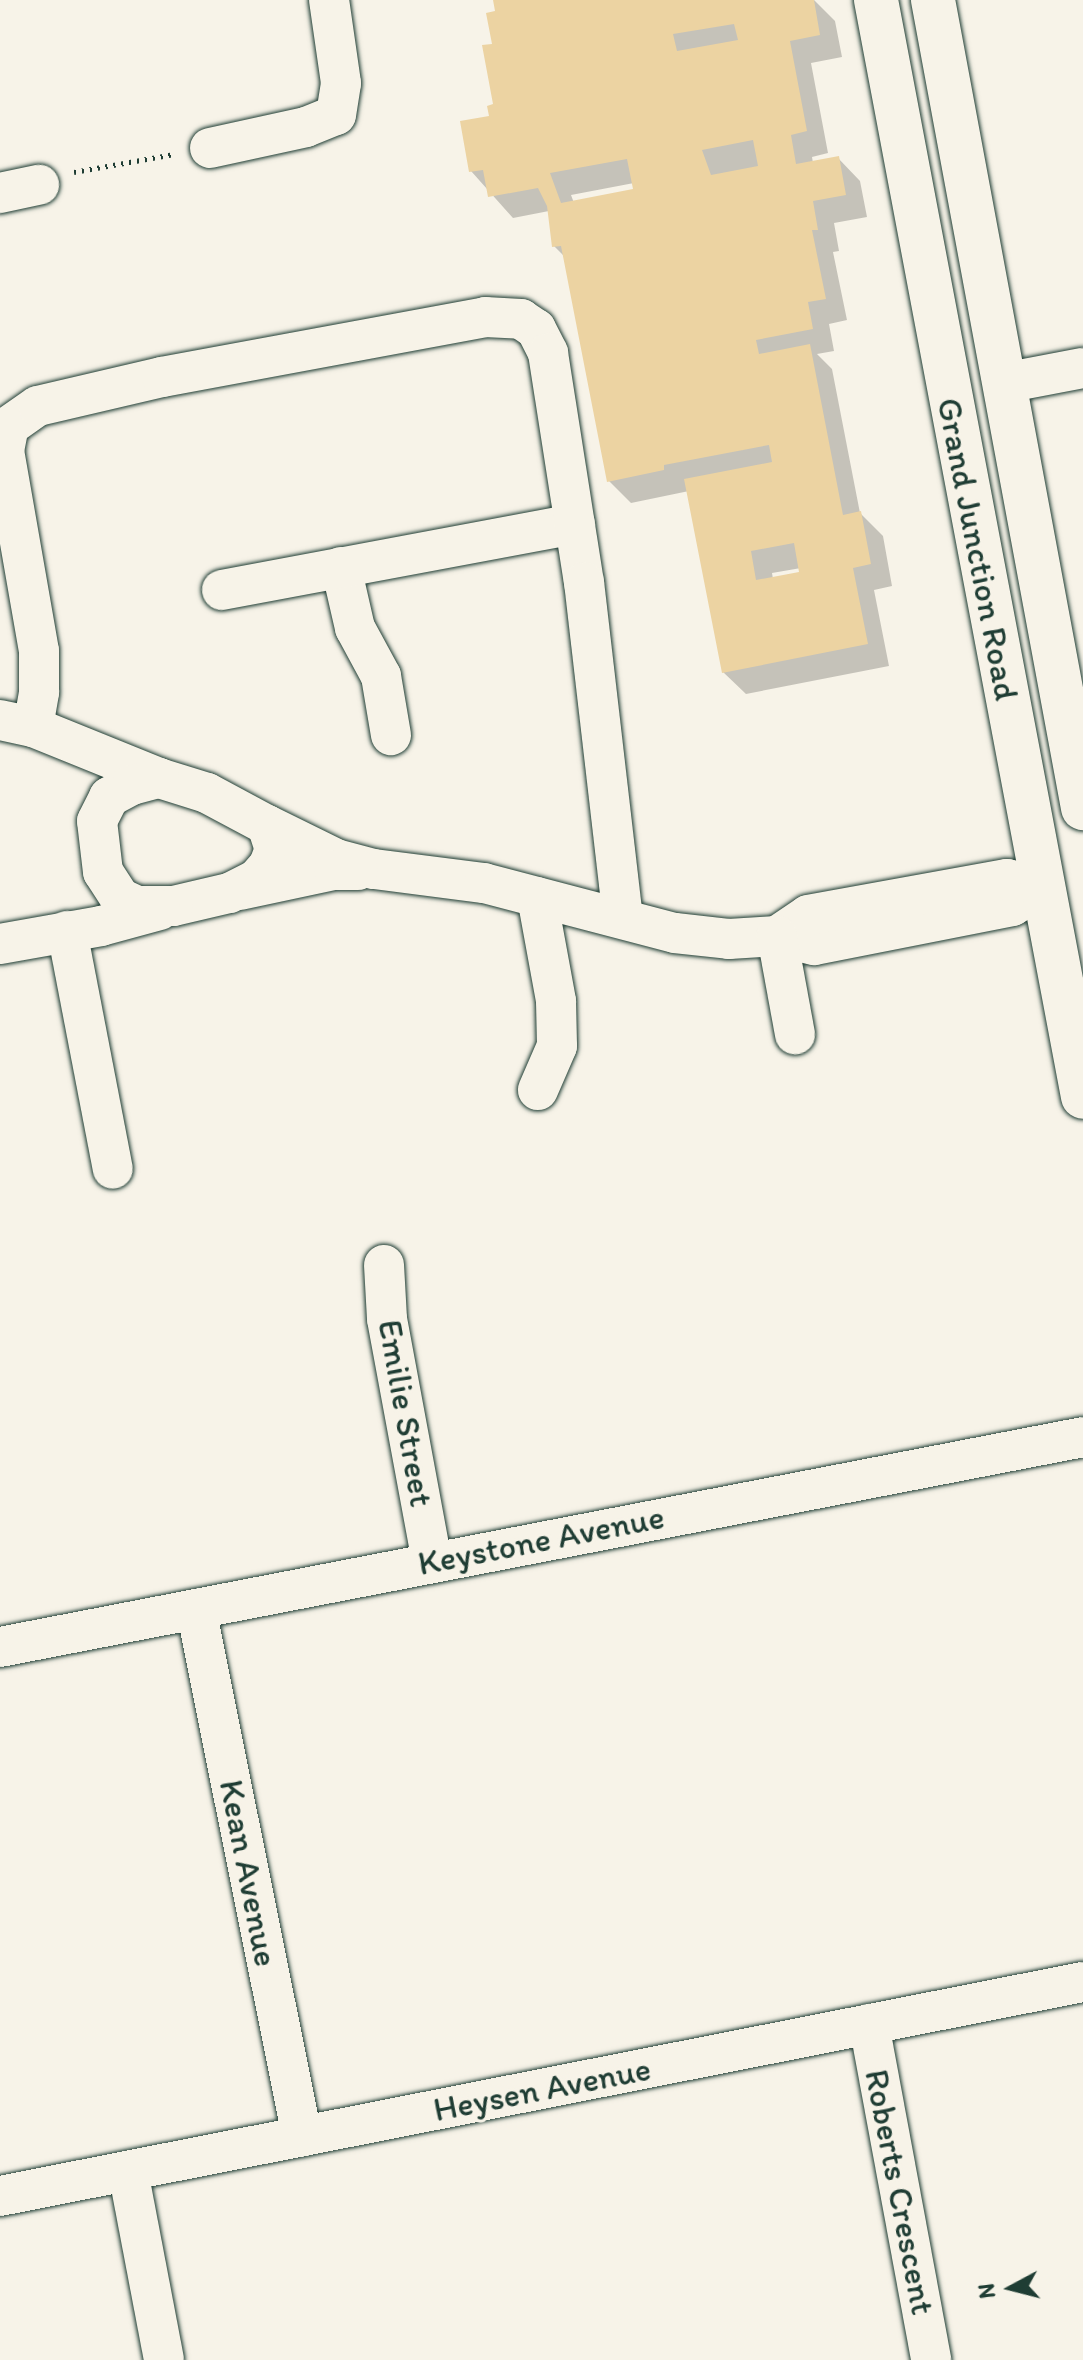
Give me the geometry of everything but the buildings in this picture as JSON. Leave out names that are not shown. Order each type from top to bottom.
[{"type":"main road","name":"Grand Junction Road","points":[[876,0],[1083,1097]]},
{"type":"main road","name":"Grand Junction Road","points":[[933,0],[1083,808]]},
{"type":"main road","points":[[948,394],[1004,383]]},
{"type":"main road","points":[[1044,887],[1059,875],[1066,845],[1057,663]]},
{"type":"street","points":[[210,148],[306,127],[336,115],[341,83],[329,0]]},
{"type":"street","points":[[0,193],[39,185]]},
{"type":"street","points":[[32,729],[39,692],[39,651],[4,451],[9,426],[38,406],[162,377],[485,317],[521,319],[536,329],[548,353],[575,524],[623,918]]},
{"type":"street","points":[[1004,383],[1083,368]]},
{"type":"street","points":[[222,590],[575,524]]},
{"type":"street","points":[[341,567],[355,628],[381,676],[391,735]]},
{"type":"street","points":[[32,729],[207,793],[336,859],[374,869],[484,883],[675,933],[729,939],[777,936],[814,945],[1012,906],[1044,887]]},
{"type":"street","points":[[32,729],[78,754],[90,781],[97,821],[103,872],[94,915],[67,931]]},
{"type":"street","points":[[97,821],[109,797],[132,785],[159,778]]},
{"type":"street","points":[[229,893],[257,879],[269,865],[275,849],[267,825]]},
{"type":"street","points":[[0,944],[334,870],[374,869]]},
{"type":"street","points":[[103,872],[120,898],[137,906],[173,906]]},
{"type":"street","points":[[537,897],[556,1001],[557,1046],[538,1090]]},
{"type":"street","points":[[67,931],[113,1169]]},
{"type":"street","points":[[777,936],[795,1034]]},
{"type":"street","name":"Emilie Street","points":[[384,1265],[387,1319],[432,1561]]},
{"type":"street","name":"Keystone Avenue","points":[[0,1647],[1083,1437]]},
{"type":"street","name":"Kean Avenue","points":[[196,1609],[302,2136]]},
{"type":"street","name":"Heysen Avenue","points":[[0,2196],[1083,1982]]},
{"type":"street","name":"Roberts Crescent","points":[[869,2024],[931,2360]]},
{"type":"street","points":[[128,2171],[164,2360]]},
{"type":"path","points":[[39,185],[59,175],[210,148]]}]
